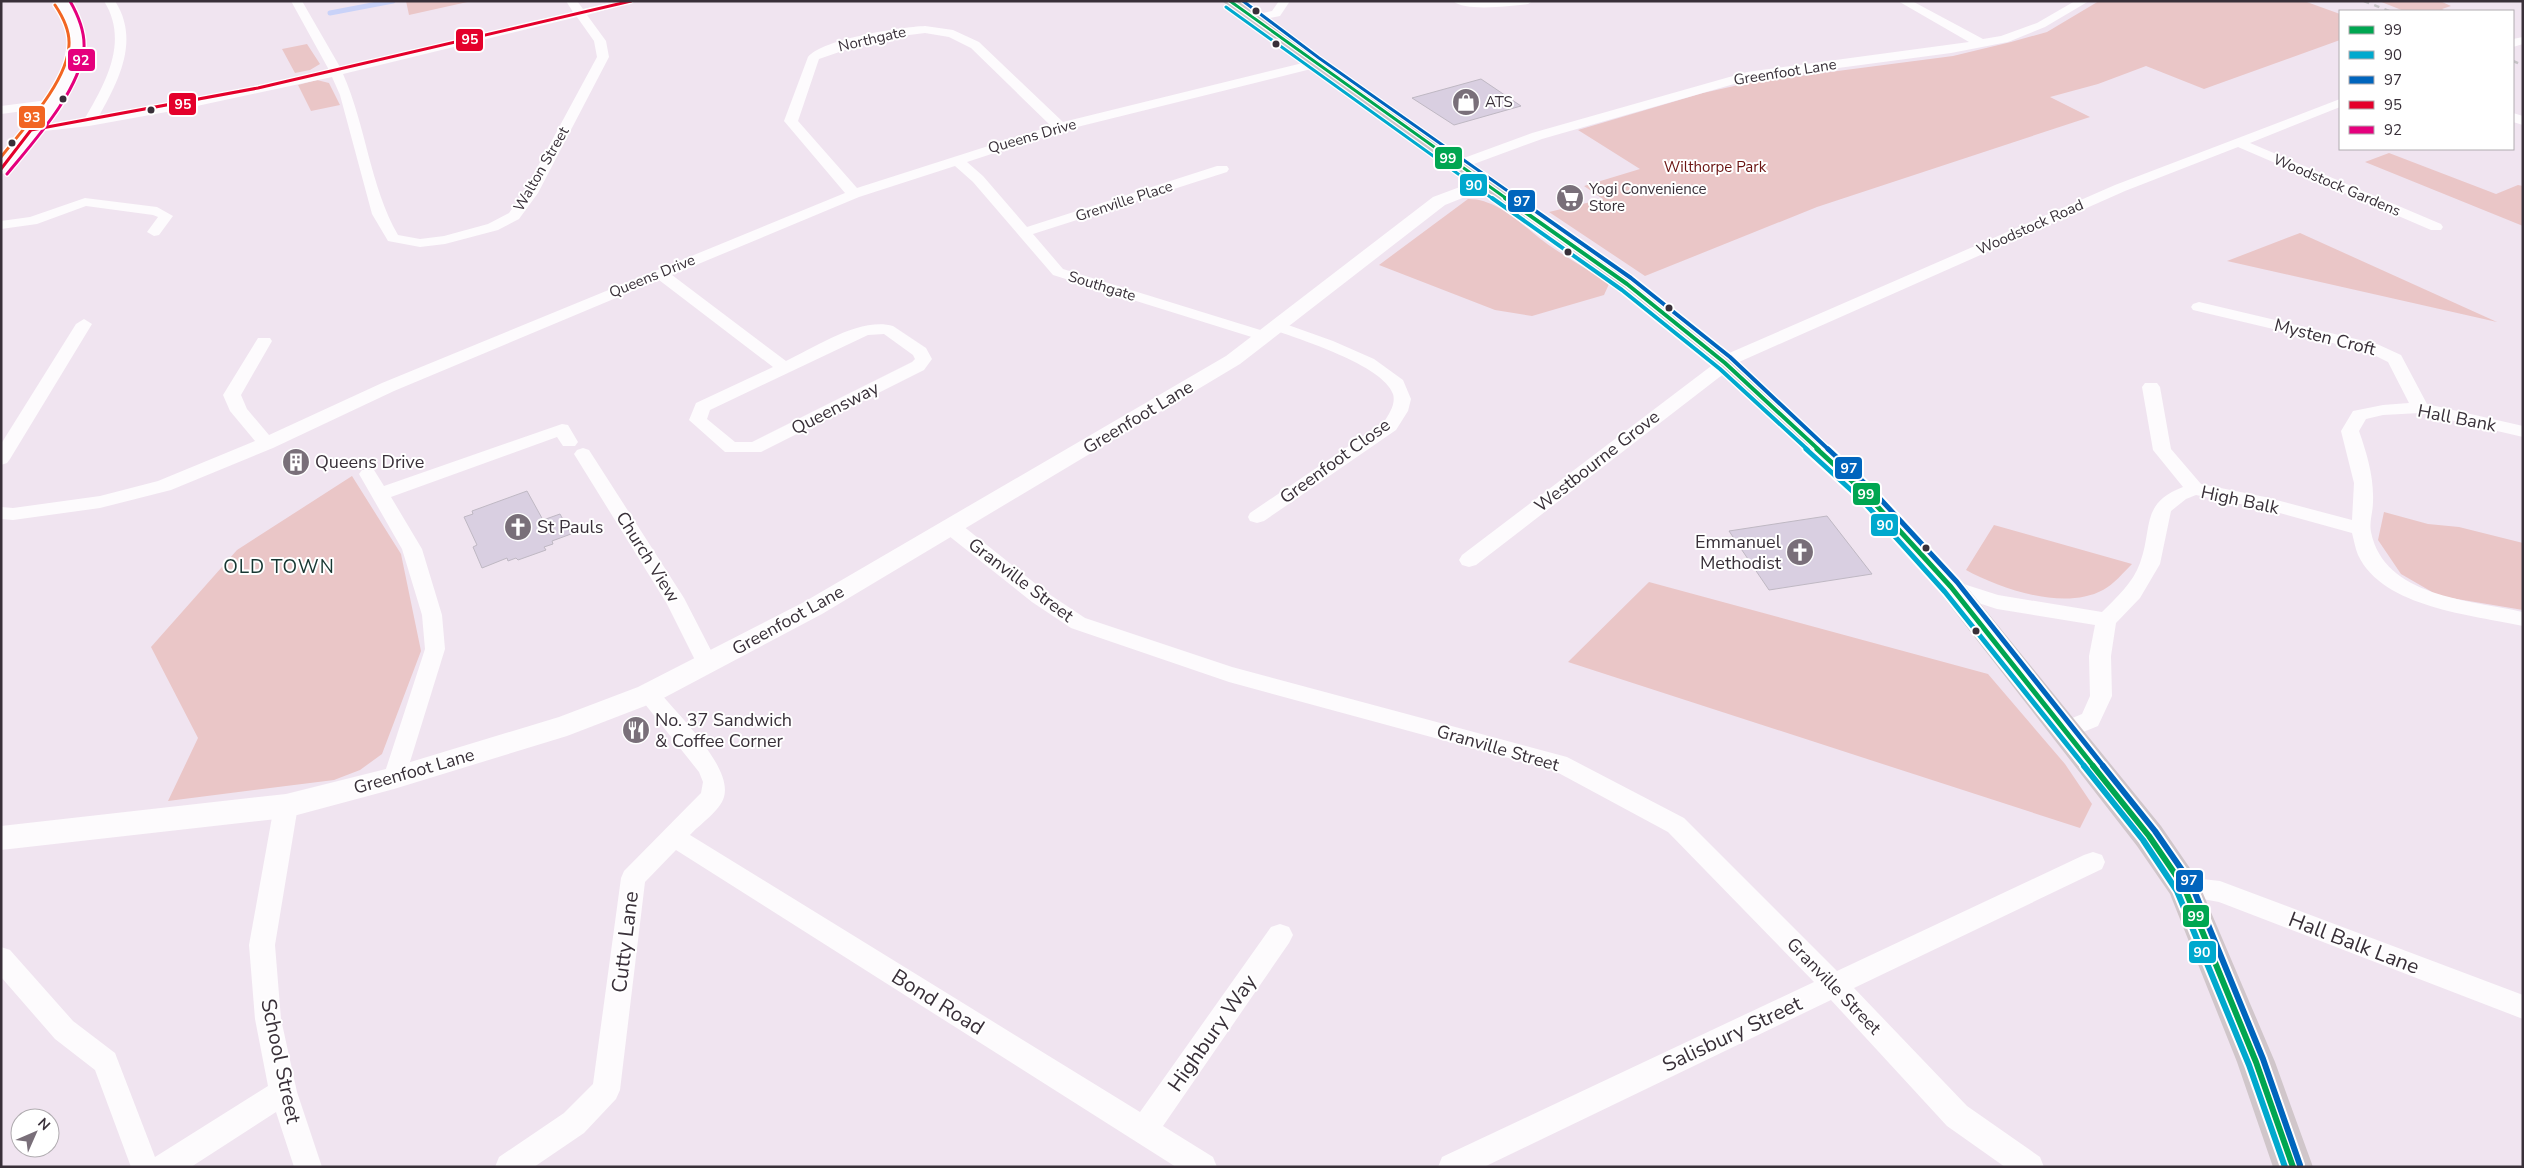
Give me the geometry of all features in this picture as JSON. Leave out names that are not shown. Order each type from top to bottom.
[{"type":"highway","points":[[1230,1],[1315,64],[1627,284],[1724,363],[1867,495],[1951,587],[2149,836],[2184,887],[2256,1062],[2293,1167]]},
{"type":"street","points":[[1,169],[31,130],[64,81],[75,54],[74,25],[61,1]]},
{"type":"street","points":[[89,122],[118,70],[122,39],[114,7],[109,1]]},
{"type":"street","name":"Walton Street","points":[[296,1],[335,70],[346,95],[379,214],[393,238],[420,243],[468,236],[494,228],[514,216],[531,193],[603,57],[600,41],[571,1]]},
{"type":"street","points":[[31,130],[89,122],[220,98],[632,1]]},
{"type":"street","points":[[1254,18],[1276,14],[1285,1]]},
{"type":"street","points":[[1458,1],[1490,4],[1528,1]]},
{"type":"street","points":[[1903,1],[1982,44]]},
{"type":"street","name":"Greenfoot Lane","points":[[1458,165],[1537,136],[1748,76],[1982,44],[2021,34],[2084,1]]},
{"type":"street","name":"Northgate","points":[[854,194],[791,121],[814,57],[834,48],[915,29],[940,31],[960,36],[975,45],[1060,127]]},
{"type":"street","name":"Queens Drive","points":[[1,513],[13,514],[100,502],[164,486],[267,444],[388,387],[659,273],[854,194],[956,159],[1060,127],[1315,64]]},
{"type":"street","name":"Woodstock Road","points":[[1724,363],[2120,188],[2339,103]]},
{"type":"street","points":[[1,110],[48,104]]},
{"type":"street","name":"Woodstock Gardens","points":[[2238,143],[2436,227]]},
{"type":"street","name":"Southgate","points":[[956,159],[978,179],[1058,272],[1271,331]]},
{"type":"street","name":"Grenville Place","points":[[1025,232],[1222,170]]},
{"type":"street","name":"Greenfoot Lane","points":[[1,838],[286,806],[394,778],[567,726],[648,694],[813,608],[1233,360],[1439,201],[1484,183]]},
{"type":"street","points":[[1,225],[32,221],[85,202],[157,211],[166,216],[154,232]]},
{"type":"street","points":[[659,273],[785,368]]},
{"type":"street","name":"Mysten Croft","points":[[2199,307],[2372,347],[2395,360],[2420,408]]},
{"type":"street","points":[[1,458],[84,324]]},
{"type":"street","name":"Queensway","points":[[865,330],[887,330],[920,352],[924,359],[918,366],[755,448],[731,448],[698,420],[702,407],[785,368],[865,330]]},
{"type":"street","name":"Greenfoot Close","points":[[1257,517],[1390,426],[1401,410],[1402,393],[1393,380],[1378,367],[1336,348],[1271,331]]},
{"type":"street","points":[[264,341],[232,394],[239,412],[267,444]]},
{"type":"street","name":"Westbourne Grove","points":[[1469,560],[1724,363]]},
{"type":"street","points":[[2151,387],[2162,450],[2195,489]]},
{"type":"street","name":"Hall Bank","points":[[2361,530],[2363,485],[2360,460],[2350,431],[2359,415],[2383,410],[2420,408],[2523,432]]},
{"type":"street","name":"Church View","points":[[380,494],[562,430],[576,448],[677,603],[707,664]]},
{"type":"street","points":[[368,474],[412,549],[432,614],[435,649],[394,778]]},
{"type":"street","name":"High Balk","points":[[2106,620],[2133,593],[2150,564],[2162,508],[2179,495],[2195,489],[2265,503],[2361,530]]},
{"type":"street","name":"Granville Street","points":[[951,527],[1039,597],[1078,623],[1229,674],[1559,763],[1676,826],[1834,985],[1957,1116],[2030,1167]]},
{"type":"street","points":[[2361,530],[2365,552],[2373,564],[2390,579],[2436,600],[2465,609],[2523,619]]},
{"type":"street","points":[[1951,587],[1997,602],[2106,620],[2100,656],[2101,696],[2090,720],[2066,730]]},
{"type":"street","name":"Cutty Lane","points":[[523,1164],[574,1123],[606,1090],[633,878],[712,797],[714,782],[708,768],[648,694]]},
{"type":"street","name":"School Street","points":[[286,806],[262,945],[268,1019],[284,1092],[308,1167]]},
{"type":"street","name":"Bond Road","points":[[673,836],[1203,1167]]},
{"type":"street","name":"Salisbury Street","points":[[1452,1167],[2093,862]]},
{"type":"street","name":"Hall Balk Lane","points":[[2184,887],[2220,892],[2523,1007]]},
{"type":"street","name":"Highbury Way","points":[[1144,1130],[1280,935]]},
{"type":"street","points":[[1,958],[64,1030],[105,1062],[145,1167]]},
{"type":"street","points":[[165,1167],[284,1092]]},
{"type":"green space","points":[[406,1],[472,1],[409,15]]},
{"type":"green space","name":"Wilthorpe Park","points":[[2099,1],[2304,1],[2339,14],[2339,40],[2204,89],[2146,66],[2098,84],[2050,97],[2090,117],[1817,207],[1645,276],[1549,212],[1603,199],[1584,186],[1640,169],[1578,130],[1703,93],[1752,82],[1953,56],[2047,32]]},
{"type":"green space","points":[[2379,1],[2440,1],[2451,6],[2442,9],[2444,10],[2402,10]]},
{"type":"green space","points":[[307,44],[320,64],[310,70],[295,73],[282,49]]},
{"type":"green space","points":[[317,80],[329,83],[340,105],[311,111],[298,85]]},
{"type":"green space","points":[[2389,153],[2496,194],[2518,185],[2523,186],[2523,226],[2365,162]]},
{"type":"green space","points":[[1468,199],[1481,200],[1504,211],[1546,243],[1609,284],[1604,295],[1532,316],[1495,310],[1379,265]]},
{"type":"green space","points":[[2300,233],[2497,322],[2227,261]]},
{"type":"green space","points":[[352,476],[401,554],[421,651],[382,754],[360,770],[334,780],[168,801],[198,738],[151,647],[237,550]]},
{"type":"green space","points":[[2384,512],[2428,524],[2459,527],[2523,543],[2523,610],[2439,596],[2401,574],[2378,540]]},
{"type":"green space","points":[[1994,525],[2132,564],[2107,588],[2087,596],[2052,598],[2014,590],[1966,570]]},
{"type":"green space","points":[[1649,582],[1988,674],[2065,764],[2092,804],[2080,828],[1568,662]]},
{"type":"building","name":"ATS","points":[[1481,79],[1521,106],[1454,125],[1412,98]]},
{"type":"building","name":"St Pauls","points":[[527,491],[543,520],[560,514],[571,534],[552,541],[553,544],[544,547],[546,550],[518,560],[516,558],[508,561],[507,558],[482,568],[473,547],[477,545],[464,517],[473,514],[472,511]]},
{"type":"building","name":"Emmanuel Methodist","points":[[1827,516],[1872,574],[1769,590],[1729,531]]},
{"type":"waterway","points":[[330,13],[393,1]]},
{"type":"railway","points":[[2364,1],[2386,10]]},
{"type":"railway","points":[[2514,61],[2523,65]]},
{"type":"transit line","name":"92","points":[[7,174],[53,115],[74,80],[81,64],[84,36],[79,18],[70,1]]},
{"type":"transit line","name":"95","points":[[1,169],[31,130],[107,118],[258,88],[407,55],[631,1]]},
{"type":"transit line","name":"99","points":[[1230,1],[1315,64],[1627,284],[1725,363],[1867,495],[1951,587],[2149,836],[2184,887],[2256,1062],[2293,1167]]},
{"type":"transit line","name":"97","points":[[1243,1],[1319,58],[1631,278],[1730,357],[1872,490],[1957,582],[2155,831],[2191,883],[2263,1059],[2300,1165]]},
{"type":"transit line","name":"93","points":[[1,157],[41,105],[60,75],[66,61],[69,49],[68,31],[55,5]]},
{"type":"transit line","name":"90","points":[[1226,7],[1311,70],[1622,290],[1720,369],[1862,500],[1945,592],[2143,840],[2177,891],[2249,1065],[2285,1167]]},
{"type":"place","name":"ATS","points":[[1466,102]]},
{"type":"place","name":"Yogi Convenience Store","points":[[1570,198]]},
{"type":"place","name":"Queens Drive","points":[[296,462]]},
{"type":"place","name":"St Pauls","points":[[518,527]]},
{"type":"place","name":"Emmanuel Methodist","points":[[1800,552]]},
{"type":"place","name":"No. 37 Sandwich & Coffee Corner","points":[[636,730]]},
{"type":"district","name":"OLD TOWN","points":[[279,567]]}]
